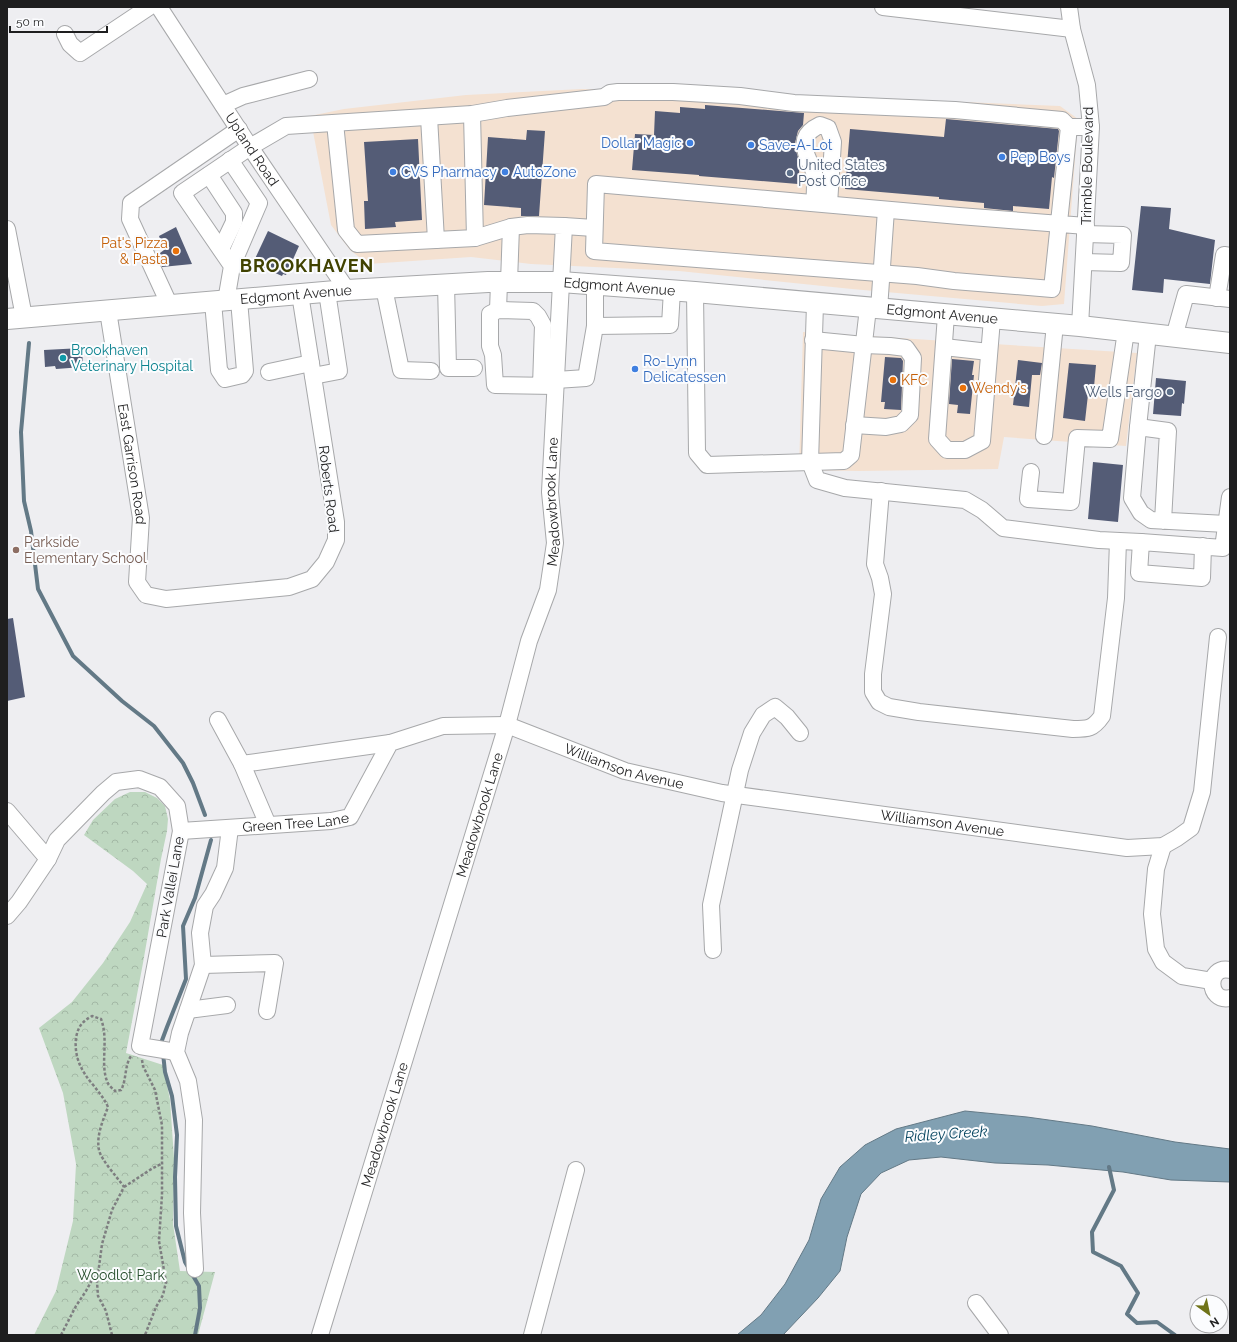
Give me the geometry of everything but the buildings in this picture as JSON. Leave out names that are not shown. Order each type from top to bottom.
[{"type":"main road","name":"Edgmont Avenue","points":[[16,318],[347,290],[446,284],[561,282],[672,290],[815,304],[1080,326],[1230,343]]},
{"type":"street","points":[[65,34],[70,44],[80,53],[149,7]]},
{"type":"street","name":"Upland Road","points":[[159,7],[238,129],[347,290]]},
{"type":"street","points":[[883,7],[1072,30]]},
{"type":"street","name":"Trimble Boulevard","points":[[1070,7],[1072,30],[1087,86],[1091,127],[1080,326]]},
{"type":"street","points":[[223,105],[243,96],[309,79]]},
{"type":"street","points":[[232,266],[182,193],[250,147],[286,126],[472,114],[507,108],[604,97],[610,93],[618,92],[673,92],[822,104],[955,110],[1062,120],[1069,127],[1091,127]]},
{"type":"street","points":[[820,125],[822,104]]},
{"type":"street","points":[[472,114],[475,238]]},
{"type":"street","points":[[429,117],[436,240]]},
{"type":"street","points":[[335,123],[346,230],[357,244],[475,238],[511,227],[528,225],[594,228]]},
{"type":"street","points":[[820,125],[828,128],[833,142],[822,204],[815,184],[814,171],[805,150],[806,137],[810,130],[820,125]]},
{"type":"street","points":[[1069,127],[1059,224],[1052,289],[594,251],[596,184],[1059,224],[1086,230],[1123,235],[1121,263],[1084,262]]},
{"type":"street","points":[[170,306],[130,219],[131,203],[238,129]]},
{"type":"street","points":[[226,301],[232,266],[259,204],[230,160]]},
{"type":"street","points":[[209,175],[234,213],[235,218],[221,249]]},
{"type":"street","points":[[695,292],[697,453],[707,465],[844,461],[851,455],[864,345],[882,274],[886,210]]},
{"type":"street","name":"Meadowbrook Lane","points":[[320,1335],[507,725],[529,641],[548,590],[555,543],[550,492],[551,384],[561,282],[564,226]]},
{"type":"street","points":[[498,310],[504,282],[511,227]]},
{"type":"street","points":[[7,229],[16,318]]},
{"type":"street","points":[[1174,337],[1186,294],[1224,299],[1224,255],[1230,256]]},
{"type":"street","points":[[446,284],[448,368],[474,368]]},
{"type":"street","points":[[551,384],[543,325],[533,310],[498,310],[490,314],[490,346],[493,355],[495,385],[551,384],[586,378],[595,326],[595,284]]},
{"type":"street","points":[[384,288],[402,370],[431,371]]},
{"type":"street","points":[[595,326],[670,325],[672,290]]},
{"type":"street","points":[[269,372],[339,370],[327,292]]},
{"type":"street","name":"Roberts Road","points":[[166,599],[290,587],[312,579],[326,562],[336,540],[336,522],[300,294]]},
{"type":"street","points":[[815,304],[810,462],[817,480],[845,488],[965,500],[982,510],[1003,528],[1099,540],[1223,548],[1230,496]]},
{"type":"street","name":"East Garrison Road","points":[[108,311],[141,518],[137,582],[146,595],[166,599]]},
{"type":"street","points":[[946,315],[937,439],[947,450],[965,450],[982,441],[992,319]]},
{"type":"street","points":[[1044,436],[1055,324]]},
{"type":"street","points":[[1031,472],[1028,499],[1071,502],[1076,438],[1110,439],[1126,331]]},
{"type":"street","points":[[1148,334],[1132,498],[1141,513],[1151,520],[1226,524]]},
{"type":"street","points":[[813,340],[906,348],[913,358],[910,415],[901,424],[886,427],[854,425]]},
{"type":"street","points":[[944,347],[989,352]]},
{"type":"street","points":[[1138,427],[1168,431],[1162,521]]},
{"type":"street","points":[[881,491],[875,564],[880,578],[883,594],[873,674],[873,692],[879,702],[889,707],[919,712],[1073,729],[1086,729],[1095,726],[1102,716],[1103,709],[1116,598],[1118,541]]},
{"type":"street","points":[[1141,542],[1139,573],[1202,578],[1203,546]]},
{"type":"street","name":"Williamson Avenue","points":[[507,725],[625,771],[722,793],[1127,848],[1163,846],[1191,828],[1202,792],[1218,637]]},
{"type":"street","points":[[713,950],[711,905],[736,795],[740,770],[752,733],[763,715],[775,707],[787,717],[800,733]]},
{"type":"street","points":[[218,720],[242,764],[268,825]]},
{"type":"street","points":[[242,764],[390,743],[443,726],[507,725]]},
{"type":"street","name":"Green Tree Lane","points":[[180,831],[331,821],[350,817],[390,743]]},
{"type":"street","name":"Park Vallei Lane","points":[[7,916],[19,902],[48,859],[57,840],[103,793],[116,782],[139,779],[160,787],[177,806],[180,831],[147,1047]]},
{"type":"street","points":[[7,811],[48,859]]},
{"type":"street","points":[[194,1269],[192,1213],[194,1120],[188,1081],[176,1052],[180,1033],[203,965],[200,933],[205,906],[213,894],[225,868],[230,828]]},
{"type":"street","points":[[1163,846],[1166,869],[1163,913],[1154,928],[1156,949],[1163,962],[1182,976],[1212,981]]},
{"type":"street","points":[[203,965],[275,963],[267,1011]]},
{"type":"street","points":[[1230,970],[1226,969],[1220,971],[1215,975],[1212,981],[1212,987],[1215,993],[1220,997],[1230,998]]},
{"type":"street","points":[[188,1010],[227,1005]]},
{"type":"street","points":[[147,1047],[176,1052]]},
{"type":"street","points":[[532,1335],[576,1170]]},
{"type":"street","points":[[976,1303],[1000,1335]]},
{"type":"path","points":[[124,1188],[99,1151],[99,1136],[103,1119],[108,1107],[104,1098],[81,1068],[75,1049],[77,1033],[83,1020],[92,1016],[101,1019],[105,1029],[105,1071],[107,1083],[115,1091],[121,1090],[124,1085],[128,1059],[147,1047]]},
{"type":"path","points":[[145,1335],[156,1307],[163,1295],[166,1282],[158,1241],[162,1194],[162,1125],[155,1090],[143,1066],[147,1047]]},
{"type":"path","points":[[112,1335],[106,1311],[98,1296],[98,1282],[102,1244],[112,1210],[124,1188],[163,1163]]},
{"type":"path","points":[[61,1335],[99,1266]]},
{"type":"shaded area","points":[[582,89],[716,92],[1060,106],[1078,119],[1064,304],[1042,306],[852,289],[679,271],[531,264],[471,257],[368,264],[350,250],[331,225],[310,116],[344,109],[466,95]]},
{"type":"shaded area","points":[[803,332],[1137,353],[1126,446],[1004,437],[998,469],[859,471],[799,470]]},
{"type":"green space","name":"Woodlot Park","points":[[130,792],[145,792],[157,798],[165,806],[168,819],[126,1053],[163,1065],[170,1100],[174,1158],[173,1224],[180,1271],[215,1272],[198,1335],[34,1335],[56,1291],[73,1221],[76,1164],[63,1093],[39,1028],[72,1002],[103,963],[130,922],[147,884],[133,871],[84,835],[93,820],[115,799]]},
{"type":"water","name":"Ridley Creek","points":[[965,1111],[1027,1117],[1092,1126],[1175,1142],[1230,1149],[1230,1182],[1171,1180],[1123,1172],[1048,1165],[995,1163],[941,1157],[909,1160],[881,1173],[861,1194],[847,1237],[840,1271],[818,1298],[783,1335],[737,1335],[761,1315],[785,1284],[809,1240],[821,1199],[840,1167],[865,1145],[896,1129]]},
{"type":"waterway","points":[[29,343],[21,432],[24,501],[31,531],[38,589],[73,656],[122,701],[154,726],[183,763],[193,783],[205,815]]},
{"type":"waterway","points":[[162,1046],[161,1043],[186,979],[183,926],[195,898],[211,840]]},
{"type":"waterway","points":[[163,1053],[165,1072],[172,1096],[177,1135],[175,1177],[176,1226],[185,1262],[199,1286],[200,1308],[195,1335]]},
{"type":"waterway","points":[[1109,1167],[1114,1190],[1092,1232],[1093,1252],[1121,1266],[1138,1293],[1127,1314],[1137,1323],[1157,1322],[1175,1335]]},
{"type":"place","name":"Dollar Magic","points":[[690,143]]},
{"type":"place","name":"Save-A-Lot","points":[[751,145]]},
{"type":"place","name":"Pep Boys","points":[[1002,157]]},
{"type":"place","name":"CVS Pharmacy","points":[[393,172]]},
{"type":"place","name":"AutoZone","points":[[505,172]]},
{"type":"place","name":"United States Post Office","points":[[790,173]]},
{"type":"place","name":"Pat's Pizza & Pasta","points":[[176,251]]},
{"type":"place","name":"Brookhaven Veterinary Hospital","points":[[63,358]]},
{"type":"place","name":"Ro-Lynn Delicatessen","points":[[635,369]]},
{"type":"place","name":"KFC","points":[[893,380]]},
{"type":"place","name":"Wendy's","points":[[963,388]]},
{"type":"place","name":"Wells Fargo","points":[[1170,392]]},
{"type":"place","name":"Parkside Elementary School","points":[[16,550]]},
{"type":"district","name":"BROOKHAVEN","points":[[307,265]]}]
